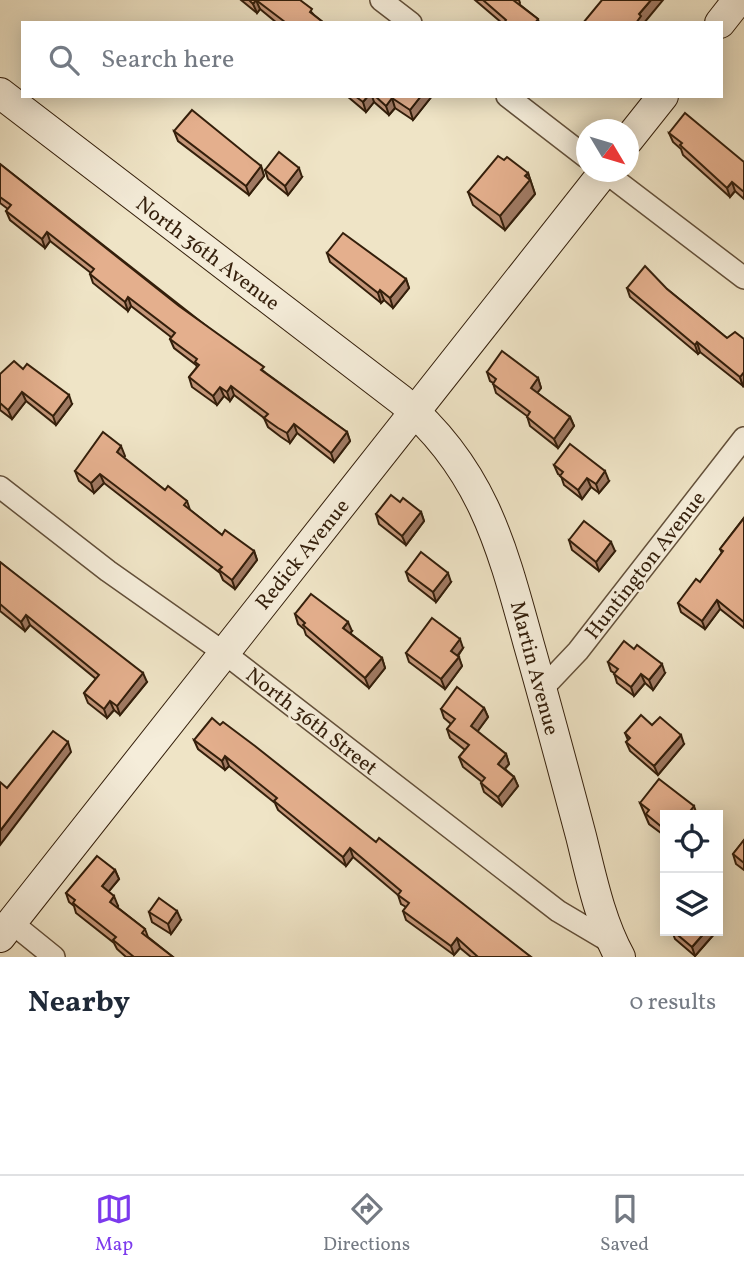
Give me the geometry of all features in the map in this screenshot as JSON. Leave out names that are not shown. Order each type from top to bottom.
[{"type":"main road","points":[[722,21],[738,0]]},
{"type":"main road","name":"North 36th Avenue","points":[[0,93],[417,413]]},
{"type":"main road","points":[[639,126],[661,98]]},
{"type":"main road","name":"Redick Avenue","points":[[6,930],[223,652],[417,413],[597,182]]},
{"type":"main road","name":"Martin Avenue","points":[[417,413],[449,449],[491,517],[620,952]]},
{"type":"street","points":[[382,0],[408,21]]},
{"type":"street","points":[[510,98],[576,149]]},
{"type":"street","points":[[618,182],[744,278]]},
{"type":"street","name":"Huntington Avenue","points":[[542,689],[578,650],[744,438]]},
{"type":"street","name":"North 36th Street","points":[[0,487],[108,571],[223,652],[558,911],[620,952]]},
{"type":"street","points":[[6,930],[54,957]]},
{"type":"building","points":[[256,0],[300,0],[321,21],[284,21]]},
{"type":"building","points":[[483,0],[513,0],[538,19],[536,21],[506,20]]},
{"type":"building","points":[[602,0],[651,0],[639,14],[641,16],[637,21],[585,21]]},
{"type":"building","points":[[377,98],[392,98],[386,106]]},
{"type":"building","points":[[392,98],[419,98],[410,110]]},
{"type":"building","points":[[192,110],[261,166],[246,186],[174,131]]},
{"type":"building","points":[[685,113],[744,162],[744,192],[732,182],[727,188],[669,133]]},
{"type":"building","points":[[279,152],[299,168],[285,186],[265,170]]},
{"type":"building","points":[[498,156],[504,160],[507,157],[528,173],[525,176],[530,180],[500,216],[468,192]]},
{"type":"building","points":[[0,164],[179,306],[264,367],[261,370],[347,432],[331,453],[294,424],[287,433],[278,428],[264,418],[268,414],[231,386],[227,392],[220,387],[213,396],[189,377],[199,365],[195,362],[197,359],[170,339],[175,333],[128,297],[125,302],[90,274],[94,269],[47,232],[42,239],[6,211],[11,205],[0,197]]},
{"type":"building","points":[[343,233],[406,279],[390,298],[380,290],[378,293],[327,253]]},
{"type":"building","points":[[645,266],[667,289],[727,338],[735,332],[744,339],[744,372],[740,377],[697,342],[695,345],[627,288]]},
{"type":"building","points":[[502,351],[538,378],[531,388],[570,417],[554,439],[527,417],[530,412],[493,384],[496,379],[487,372]]},
{"type":"building","points":[[14,361],[23,369],[27,364],[69,395],[53,416],[22,392],[8,410],[0,403],[0,374]]},
{"type":"building","points":[[103,432],[121,446],[117,452],[165,490],[168,486],[187,501],[184,505],[222,535],[225,530],[254,551],[232,580],[219,570],[222,567],[100,474],[91,483],[75,471]]},
{"type":"building","points":[[570,444],[605,471],[596,484],[587,478],[578,490],[560,476],[563,472],[554,465]]},
{"type":"building","points":[[391,495],[400,502],[403,498],[421,512],[402,536],[376,514]]},
{"type":"building","points":[[744,518],[744,622],[717,600],[702,621],[678,603],[696,579],[700,582],[723,551],[720,549]]},
{"type":"building","points":[[584,521],[611,542],[596,562],[569,540]]},
{"type":"building","points":[[421,552],[448,573],[433,592],[406,572]]},
{"type":"building","points":[[0,562],[143,673],[117,706],[110,701],[104,709],[84,693],[99,675],[26,615],[21,622],[0,604]]},
{"type":"building","points":[[311,594],[348,622],[343,628],[382,658],[365,678],[303,625],[305,623],[295,614]]},
{"type":"building","points":[[432,618],[460,639],[451,651],[459,657],[441,679],[406,653]]},
{"type":"building","points":[[624,641],[634,649],[637,645],[662,664],[649,680],[641,674],[631,687],[614,674],[618,669],[608,662]]},
{"type":"building","points":[[457,687],[484,708],[471,726],[506,754],[498,764],[514,777],[498,797],[481,783],[485,778],[459,757],[469,745],[447,729],[455,719],[441,709]]},
{"type":"building","points":[[641,715],[652,725],[660,717],[681,735],[654,766],[626,742],[630,738],[625,733]]},
{"type":"building","points":[[212,718],[220,725],[223,722],[255,746],[376,842],[379,838],[531,957],[478,957],[457,938],[451,946],[403,911],[409,903],[398,895],[401,891],[350,848],[343,857],[274,801],[277,798],[225,756],[222,761],[194,740]]},
{"type":"building","points":[[53,731],[68,742],[0,831],[0,782],[7,788]]},
{"type":"building","points":[[659,779],[694,806],[691,810],[660,810],[660,826],[646,814],[649,810],[640,803]]},
{"type":"building","points":[[744,840],[744,863],[733,854]]},
{"type":"building","points":[[97,856],[115,870],[102,886],[114,896],[110,902],[145,929],[142,933],[173,957],[134,957],[113,940],[116,937],[73,903],[75,900],[66,893]]},
{"type":"building","points":[[159,898],[177,911],[168,924],[149,912]]},
{"type":"building","points":[[679,936],[702,936],[692,947]]}]
